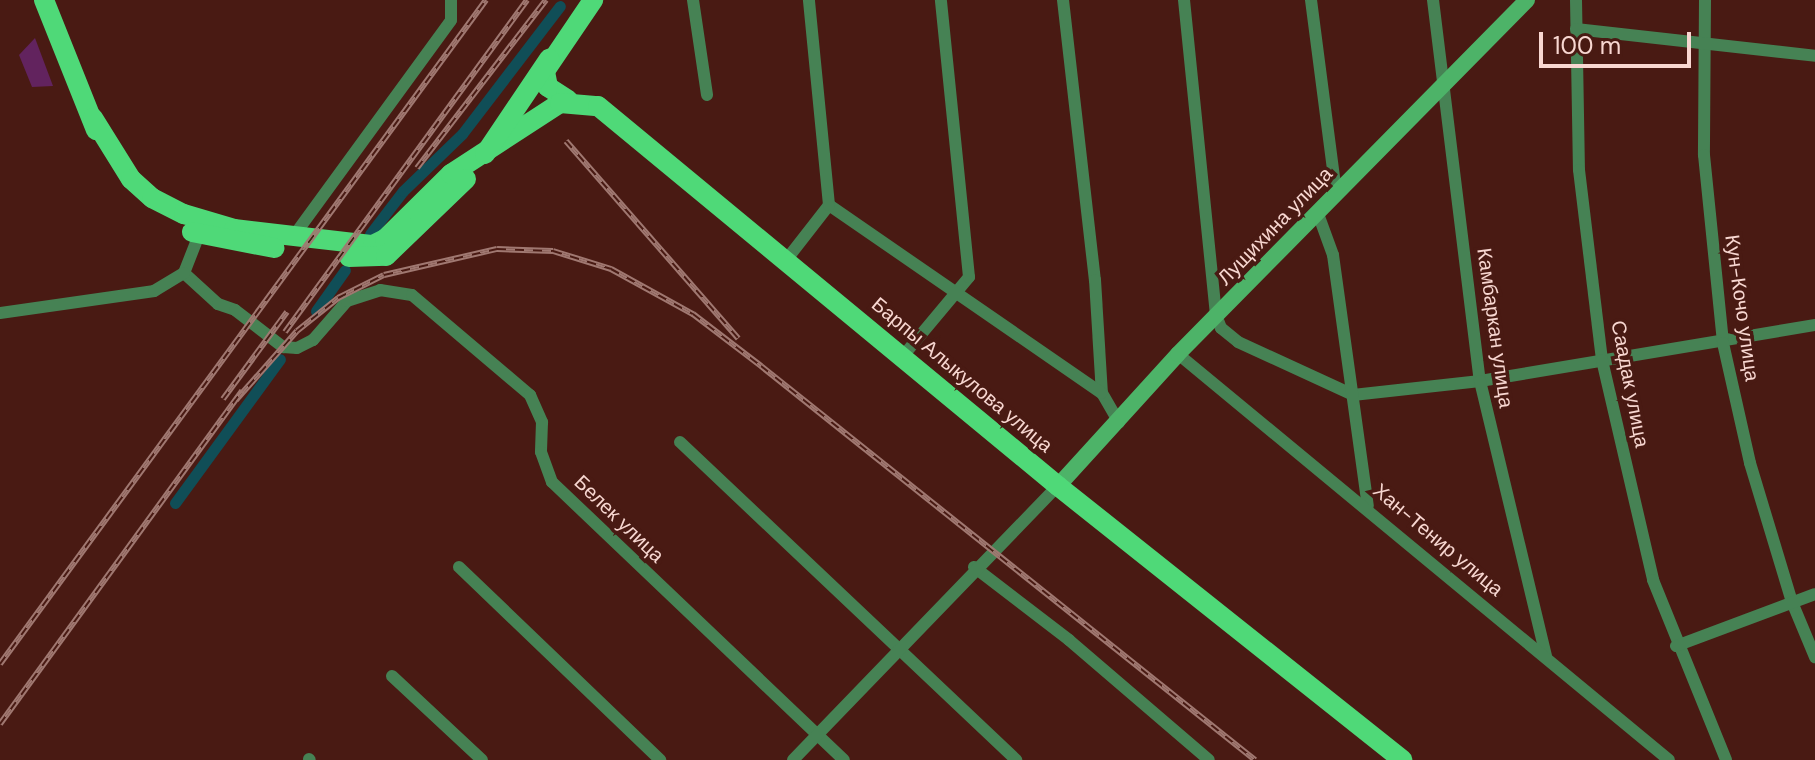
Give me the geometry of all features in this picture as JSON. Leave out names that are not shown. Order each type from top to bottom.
[{"type":"main road","points":[[44,0],[93,118],[102,154],[120,186],[155,216],[317,254],[386,256],[474,172],[549,59],[593,0]]},
{"type":"main road","points":[[201,228],[380,243],[436,187],[568,100],[548,87],[549,59]]},
{"type":"main road","name":"Барпы Алыкулова улица","points":[[568,100],[606,111],[1058,486],[1402,760]]},
{"type":"street","points":[[293,237],[451,20],[451,0]]},
{"type":"street","points":[[693,0],[707,95]]},
{"type":"street","points":[[787,259],[829,205],[809,0]]},
{"type":"street","points":[[903,356],[969,277],[941,0]]},
{"type":"street","points":[[1063,0],[1095,280],[1102,393]]},
{"type":"street","points":[[1184,0],[1216,315],[1221,328],[1238,342],[1353,395],[1480,381],[1723,343],[1815,325]]},
{"type":"street","points":[[1311,0],[1336,192]]},
{"type":"street","name":"Камбаркан улица","points":[[1433,0],[1480,381],[1546,656]]},
{"type":"street","name":"Лущихина улица","points":[[1058,486],[1178,354],[1527,0]]},
{"type":"street","name":"Саадак улица","points":[[1576,0],[1579,170],[1602,360],[1653,580],[1676,646],[1726,760]]},
{"type":"street","name":"Кун-Кочо улица","points":[[1705,0],[1704,155],[1723,343],[1750,463],[1792,602],[1815,657]]},
{"type":"street","points":[[1576,29],[1815,56]]},
{"type":"street","points":[[829,205],[960,291],[1102,393],[1119,422]]},
{"type":"street","points":[[1317,211],[1333,255],[1368,506]]},
{"type":"street","points":[[0,313],[154,291],[184,273],[201,228]]},
{"type":"street","name":"Белек улица","points":[[184,273],[218,304],[235,310],[283,347],[297,348],[313,340],[347,301],[380,290],[412,295],[530,395],[542,422],[541,452],[552,482],[844,760]]},
{"type":"street","name":"Хан-Тенир улица","points":[[1178,354],[1368,506],[1669,760]]},
{"type":"street","points":[[680,442],[1016,760]]},
{"type":"street","points":[[793,760],[974,567],[1058,486]]},
{"type":"street","points":[[459,567],[660,760]]},
{"type":"street","points":[[974,567],[1069,640],[1209,760]]},
{"type":"street","points":[[1676,646],[1815,594]]},
{"type":"street","points":[[392,676],[482,760]]},
{"type":"shaded area","points":[[35,38],[53,86],[32,87],[19,55]]},
{"type":"waterway","points":[[370,234],[403,191],[462,134],[560,6]]},
{"type":"waterway","points":[[316,311],[345,270]]},
{"type":"waterway","points":[[175,503],[280,359]]},
{"type":"railway","points":[[0,664],[486,0]]},
{"type":"railway","points":[[285,332],[527,0]]},
{"type":"railway","points":[[417,168],[546,0]]},
{"type":"railway","points":[[566,141],[738,338]]},
{"type":"railway","points":[[236,400],[297,331],[338,298],[384,275],[497,249],[553,251],[611,269],[693,314],[1255,760]]},
{"type":"railway","points":[[223,399],[287,312]]},
{"type":"railway","points":[[0,724],[242,391]]}]
